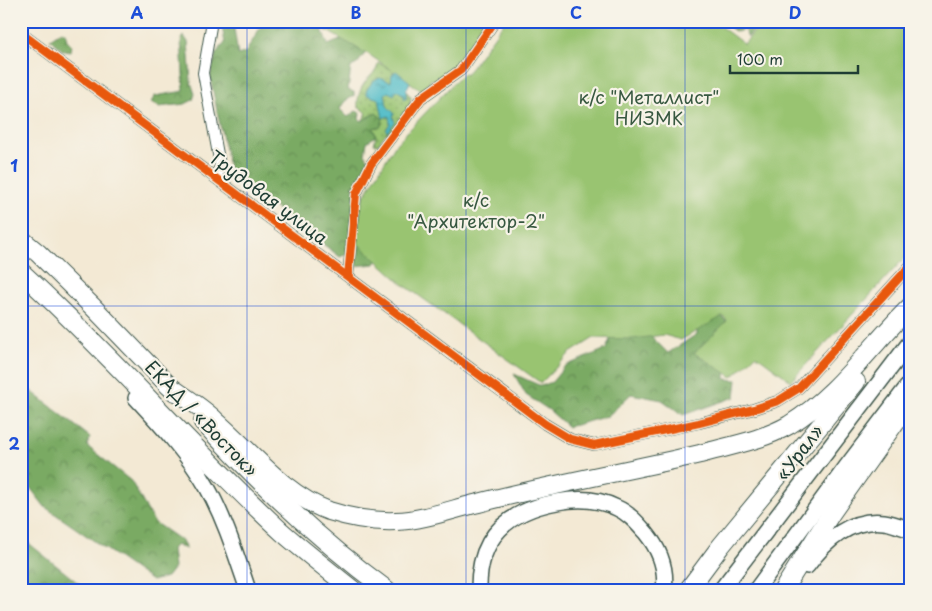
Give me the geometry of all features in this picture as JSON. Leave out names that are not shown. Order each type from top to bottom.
[{"type":"highway","name":"ЕКАД / «Восток»","points":[[21,240],[38,253],[93,307],[234,456],[303,522],[387,590]]},
{"type":"highway","name":"ЕКАД / «Восток»","points":[[21,272],[90,337],[283,533],[353,590]]},
{"type":"highway","points":[[168,385],[215,419],[284,484],[303,497],[327,510],[357,519],[376,522],[398,521],[428,516],[505,496],[664,462],[719,449],[768,434],[786,426],[812,410],[834,390],[911,306]]},
{"type":"highway","points":[[688,590],[720,546],[911,316]]},
{"type":"highway","points":[[783,590],[832,512],[911,400]]},
{"type":"main road","points":[[90,337],[113,372],[191,461],[223,521],[248,590]]},
{"type":"main road","name":"«Урал»","points":[[721,590],[911,341]]},
{"type":"main road","points":[[756,590],[841,473],[911,382]]},
{"type":"main road","points":[[480,590],[481,564],[494,536],[503,525],[525,510],[546,504],[577,500],[600,502],[617,508],[630,516],[653,542],[659,553],[664,574],[664,590]]},
{"type":"main road","points":[[791,590],[818,551],[837,534],[853,526],[870,522],[885,522],[911,530]]},
{"type":"street","points":[[212,21],[203,73],[220,165],[217,179]]},
{"type":"street","points":[[348,276],[356,194],[371,164],[421,98],[461,70],[495,21]]},
{"type":"street","name":"Трудовая улица","points":[[21,33],[545,424],[570,439],[594,445],[699,423],[778,401],[799,388],[911,265]]},
{"type":"green space","points":[[221,21],[233,21],[238,55],[246,52],[261,26],[261,21],[319,21],[328,45],[352,35],[367,51],[357,64],[351,67],[348,90],[354,92],[354,96],[345,101],[340,109],[348,117],[356,111],[360,113],[359,119],[362,121],[376,113],[383,119],[381,126],[373,128],[376,136],[367,142],[365,154],[369,160],[360,201],[367,209],[370,247],[378,259],[375,264],[355,266],[347,254],[340,257],[230,173],[210,77],[216,53],[225,43]]},
{"type":"green space","points":[[309,21],[488,21],[456,70],[438,82],[431,79],[424,92],[368,54]]},
{"type":"green space","points":[[505,21],[713,21],[744,44],[763,21],[911,21],[911,251],[791,381],[756,355],[732,377],[694,353],[727,321],[723,316],[681,340],[664,335],[632,339],[594,338],[570,353],[541,383],[404,285],[355,241],[363,198],[395,145],[463,73],[466,75]]},
{"type":"green space","points":[[724,21],[761,21],[748,37],[744,30],[736,32]]},
{"type":"green space","points":[[62,31],[66,34],[67,40],[72,45],[71,51],[62,50],[50,39]]},
{"type":"green space","points":[[184,36],[188,42],[191,82],[195,94],[193,100],[185,104],[159,107],[151,102],[155,96],[184,91],[181,41]]},
{"type":"green space","points":[[378,63],[396,71],[392,75],[391,82],[367,95],[379,99],[383,118],[389,115],[390,123],[386,130],[387,132],[394,113],[387,106],[385,94],[397,90],[406,99],[406,91],[411,97],[409,109],[391,134],[386,133],[378,144],[374,144],[376,136],[373,128],[376,113],[362,121],[367,113],[358,107],[358,104],[361,89],[375,71]]},
{"type":"green space","points":[[714,306],[727,323],[725,379],[737,380],[735,397],[683,415],[662,400],[631,394],[608,416],[568,427],[549,410],[526,395],[514,374],[541,386],[552,382],[565,366],[606,349],[610,339],[629,330],[650,335],[668,353],[697,334],[697,322]]},
{"type":"green space","points":[[21,383],[90,437],[87,446],[131,481],[154,522],[183,542],[186,549],[176,545],[172,549],[174,568],[167,577],[152,581],[45,507],[21,476]]},
{"type":"green space","points":[[21,537],[87,590],[21,590]]},
{"type":"water","points":[[396,71],[410,82],[406,91],[406,99],[397,90],[394,95],[388,92],[385,94],[387,106],[394,113],[395,122],[387,132],[386,130],[390,123],[389,116],[383,118],[379,99],[367,95],[366,91],[373,81],[380,78],[391,82],[392,74]]},
{"type":"cycle path","points":[[348,276],[356,194],[371,164],[421,98],[461,70],[495,21]]},
{"type":"cycle path","points":[[21,33],[545,424],[570,439],[594,445],[699,423],[778,401],[799,388],[911,265]]},
{"type":"park label","name":"к/с \"Металлист\" НИЗМК","points":[[649,108]]},
{"type":"park label","name":"к/с \"Архитектор-2\"","points":[[476,211]]}]
